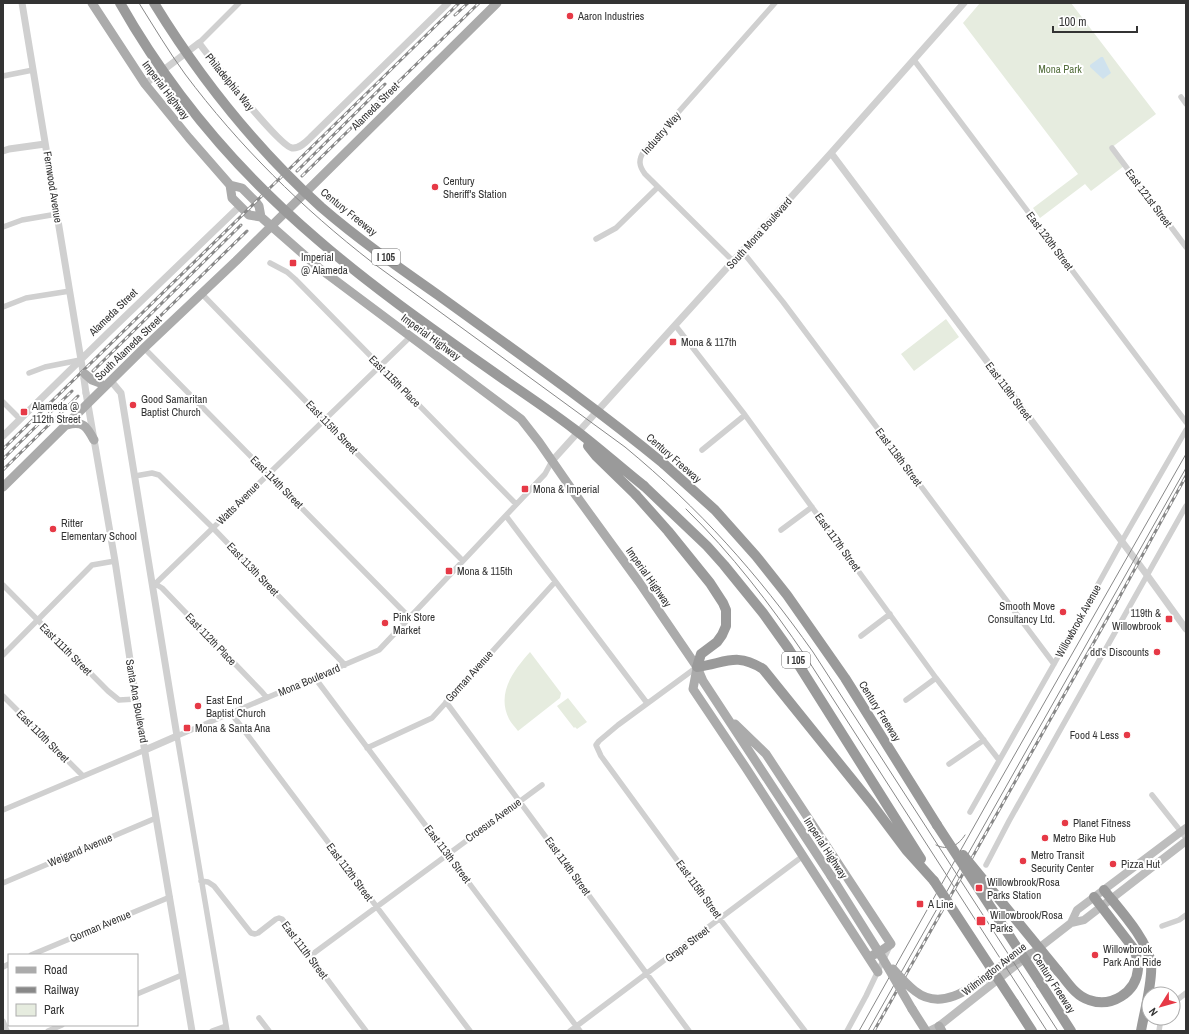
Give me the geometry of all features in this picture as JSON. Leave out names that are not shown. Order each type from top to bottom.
[{"type":"highway","name":"I 105","points":[[120,3],[151,54],[197,116],[227,152],[287,212],[319,241],[389,296],[574,429],[644,486],[711,551],[763,613],[788,648],[918,859],[1032,1031]]},
{"type":"highway","name":"Century Freeway","points":[[154,3],[185,51],[233,114],[263,149],[322,207],[405,272],[612,422],[664,464],[715,510],[756,556],[787,595],[845,678],[937,825],[1071,1031]]},
{"type":"highway","points":[[574,429],[596,456],[636,495],[668,531],[710,583],[723,603],[726,610],[726,626],[717,642],[701,654],[697,666],[712,665],[725,660],[741,660],[753,662],[764,669],[918,859]]},
{"type":"highway","points":[[937,825],[1078,995],[1088,1000],[1101,1003],[1112,1001],[1123,996],[1131,989],[1136,979],[1138,969],[1137,957],[1134,948],[1094,897]]},
{"type":"highway","points":[[1104,890],[1144,944],[1151,964],[1151,975],[1141,1031]]},
{"type":"main road","name":"Imperial Highway","points":[[92,3],[145,84],[188,138],[230,185],[232,198],[249,215],[261,217]]},
{"type":"main road","name":"Alameda Street","points":[[271,227],[497,3]]},
{"type":"main road","name":"Imperial Highway","points":[[230,185],[242,188],[259,206],[261,217],[319,268],[410,337],[492,396],[520,419],[539,442],[697,666],[703,681],[884,959],[912,1009],[928,1031]]},
{"type":"main road","name":"South Alameda Street","points":[[3,487],[144,348],[271,227]]},
{"type":"main road","points":[[84,375],[100,383],[111,381]]},
{"type":"main road","points":[[66,425],[76,422],[80,423],[89,431],[94,440]]},
{"type":"main road","points":[[697,666],[694,689],[878,972]]},
{"type":"main road","points":[[724,713],[766,754],[891,944],[878,953],[867,955]]},
{"type":"main road","name":"Wilmington Avenue","points":[[1071,923],[1077,910],[1185,834]]},
{"type":"main road","name":"Wilmington Avenue","points":[[928,1031],[940,1029],[1033,952],[1071,923],[1084,920],[1111,899],[1185,834]]},
{"type":"main road","points":[[884,959],[915,992],[937,999],[949,999],[963,993],[1000,967],[1033,952]]},
{"type":"main road","points":[[912,1009],[919,1031]]},
{"type":"street","name":"Fernwood Avenue","points":[[22,3],[84,375]]},
{"type":"street","points":[[199,43],[240,3]]},
{"type":"street","name":"Alameda Street","points":[[293,148],[301,145],[312,136],[448,3]]},
{"type":"street","name":"Industry Way","points":[[733,261],[658,187],[642,170],[639,162],[641,155],[775,3]]},
{"type":"street","name":"South Mona Boulevard","points":[[552,461],[831,153],[964,3]]},
{"type":"street","name":"Philadelphia Way","points":[[145,84],[199,43],[267,126],[285,145],[293,148]]},
{"type":"street","name":"East 120th Street","points":[[914,60],[1186,422]]},
{"type":"street","points":[[3,76],[33,70]]},
{"type":"street","points":[[1181,97],[1186,104]]},
{"type":"street","points":[[3,151],[45,144]]},
{"type":"street","name":"East 121st Street","points":[[1112,148],[1186,247]]},
{"type":"street","name":"East 119th Street","points":[[831,153],[1122,541],[1186,629]]},
{"type":"street","points":[[596,239],[616,228],[658,187]]},
{"type":"street","name":"Alameda Street","points":[[3,436],[240,206]]},
{"type":"street","points":[[3,227],[22,220],[57,214]]},
{"type":"street","name":"East 118th Street","points":[[742,251],[783,302],[1054,664]]},
{"type":"street","name":"East 115th Place","points":[[270,263],[287,272],[295,279],[516,504]]},
{"type":"street","points":[[3,307],[26,298],[70,291]]},
{"type":"street","name":"East 115th Street","points":[[202,293],[324,420],[463,561]]},
{"type":"street","name":"East 117th Street","points":[[675,325],[745,415],[936,678],[999,760]]},
{"type":"street","name":"Watts Avenue","points":[[153,586],[410,337]]},
{"type":"street","name":"East 114th Street","points":[[144,348],[410,618]]},
{"type":"street","points":[[29,373],[45,367],[81,360]]},
{"type":"street","name":"Santa Ana Boulevard","points":[[84,375],[192,1031]]},
{"type":"street","points":[[111,381],[121,393],[226,1028],[212,1031]]},
{"type":"street","points":[[3,402],[20,420]]},
{"type":"street","points":[[702,450],[745,415]]},
{"type":"street","name":"Willowbrook Avenue","points":[[970,812],[1186,430]]},
{"type":"street","name":"Mona Boulevard","points":[[4,809],[379,650],[545,474],[552,461]]},
{"type":"street","name":"East 113th Street","points":[[135,476],[152,473],[159,475],[213,528],[345,665]]},
{"type":"street","points":[[986,865],[1009,821],[1186,506]]},
{"type":"street","points":[[781,530],[812,507]]},
{"type":"street","points":[[506,516],[647,703],[697,666]]},
{"type":"street","points":[[3,655],[92,565],[115,561]]},
{"type":"street","name":"Gorman Avenue","points":[[367,748],[432,718],[555,582]]},
{"type":"street","name":"East 111th Street","points":[[3,585],[114,696],[119,700],[136,698]]},
{"type":"street","name":"East 112th Place","points":[[153,586],[157,585],[160,587],[267,698]]},
{"type":"street","points":[[861,636],[890,614]]},
{"type":"street","name":"East 113th Street","points":[[315,678],[578,1029]]},
{"type":"street","points":[[906,700],[936,678]]},
{"type":"street","name":"East 110th Street","points":[[3,696],[83,776]]},
{"type":"street","name":"East 114th Street","points":[[446,702],[689,1031]]},
{"type":"street","name":"East 115th Street","points":[[647,703],[599,741],[596,745],[601,756],[720,919],[805,1031]]},
{"type":"street","name":"East 112th Street","points":[[232,713],[470,1031]]},
{"type":"street","points":[[948,764],[984,740]]},
{"type":"street","name":"Croesus Avenue","points":[[310,956],[542,785]]},
{"type":"street","points":[[1152,795],[1185,834]]},
{"type":"street","name":"Weigand Avenue","points":[[3,882],[156,818]]},
{"type":"street","name":"Grape Street","points":[[570,1031],[578,1029],[646,974],[803,856]]},
{"type":"street","name":"East 111th Street","points":[[201,881],[208,882],[214,886],[251,934],[255,934],[279,918],[286,923],[366,1031]]},
{"type":"street","name":"Gorman Avenue","points":[[33,954],[170,897]]},
{"type":"street","points":[[1162,926],[1179,920],[1186,915]]},
{"type":"street","points":[[847,1031],[891,944]]},
{"type":"street","points":[[138,994],[182,975]]},
{"type":"street","points":[[259,1018],[269,1031]]},
{"type":"street","points":[[3,1021],[7,1031]]},
{"type":"street","points":[[48,1031],[60,1026]]},
{"type":"green space","name":"Mona Park","points":[[980,3],[1071,3],[1156,114],[1111,148],[1124,166],[1091,191],[1085,184],[1040,218],[1033,208],[1078,174],[963,23]]},
{"type":"green space","points":[[946,319],[959,337],[914,371],[901,354]]},
{"type":"green space","points":[[530,652],[561,693],[560,698],[518,731],[510,720],[506,709],[506,691],[513,674]]},
{"type":"green space","points":[[568,698],[587,722],[577,729],[575,727],[574,728],[557,706]]},
{"type":"water","points":[[1103,57],[1111,73],[1103,79],[1090,67],[1090,65]]},
{"type":"tram line","points":[[139,3],[179,66],[206,101],[249,151],[297,198],[373,263],[625,447],[678,494],[726,543],[771,595],[813,652],[1058,1031]]},
{"type":"tram line","points":[[859,1031],[1186,454]]},
{"type":"tram line","points":[[868,1031],[1186,468]]},
{"type":"tram line","points":[[686,509],[703,526],[750,580],[806,657],[1047,1031]]},
{"type":"tram line","points":[[936,845],[945,848],[956,845],[965,835]]},
{"type":"railway","points":[[3,449],[459,3]]},
{"type":"railway","points":[[455,15],[468,3]]},
{"type":"railway","points":[[302,176],[479,3]]},
{"type":"railway","points":[[297,171],[385,84]]},
{"type":"railway","points":[[93,371],[241,225]]},
{"type":"railway","points":[[99,376],[247,231]]},
{"type":"railway","points":[[3,459],[72,391]]},
{"type":"railway","points":[[3,470],[78,396]]},
{"type":"railway","points":[[874,1031],[1115,605],[1186,476]]},
{"type":"place","name":"Aaron Industries","points":[[570,16]]},
{"type":"place","name":"Century Sheriff's Station","points":[[435,187]]},
{"type":"place","name":"Imperial @ Alameda","points":[[293,263]]},
{"type":"place","name":"Mona & 117th","points":[[673,342]]},
{"type":"place","name":"Good Samaritan Baptist Church","points":[[133,405]]},
{"type":"place","name":"Alameda @ 112th Street","points":[[24,412]]},
{"type":"place","name":"Mona & Imperial","points":[[525,489]]},
{"type":"place","name":"Ritter Elementary School","points":[[53,529]]},
{"type":"place","name":"Mona & 115th","points":[[449,571]]},
{"type":"place","name":"Smooth Move Consultancy Ltd.","points":[[1063,612]]},
{"type":"place","name":"119th & Willowbrook","points":[[1169,619]]},
{"type":"place","name":"Pink Store Market","points":[[385,623]]},
{"type":"place","name":"dd's Discounts","points":[[1157,652]]},
{"type":"place","name":"East End Baptist Church","points":[[198,706]]},
{"type":"place","name":"Mona & Santa Ana","points":[[187,728]]},
{"type":"place","name":"Food 4 Less","points":[[1127,735]]},
{"type":"place","name":"Planet Fitness","points":[[1065,823]]},
{"type":"place","name":"Metro Bike Hub","points":[[1045,838]]},
{"type":"place","name":"Metro Transit Security Center","points":[[1023,861]]},
{"type":"place","name":"Pizza Hut","points":[[1113,864]]},
{"type":"place","name":"Willowbrook/Rosa Parks Station","points":[[979,888]]},
{"type":"place","name":"A Line","points":[[920,904]]},
{"type":"place","name":"Willowbrook/Rosa Parks","points":[[981,921]]},
{"type":"place","name":"Willowbrook Park And Ride","points":[[1095,955]]}]
